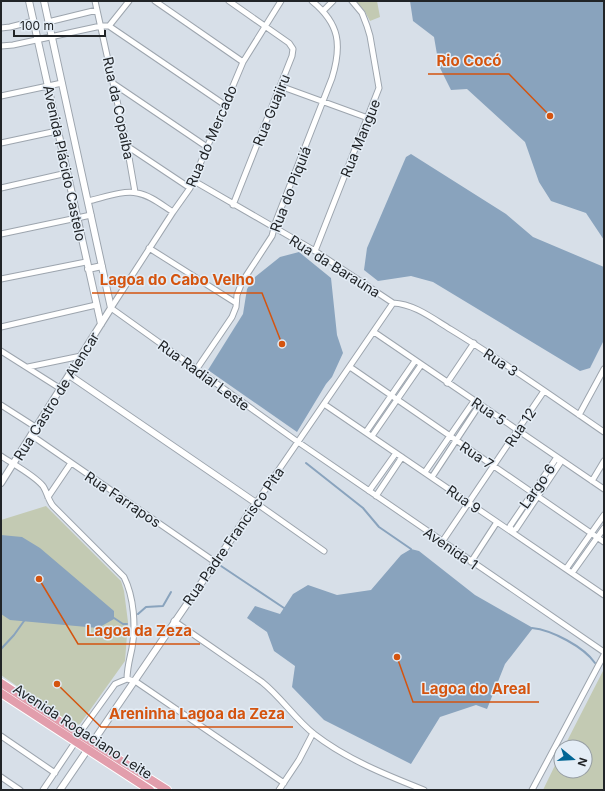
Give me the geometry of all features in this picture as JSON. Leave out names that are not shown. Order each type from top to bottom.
[{"type":"main road","name":"Avenida Rogaciano Leite","points":[[1,683],[150,790]]},
{"type":"main road","name":"Avenida Rogaciano Leite","points":[[1,693],[78,738]]},
{"type":"main road","name":"Avenida Rogaciano Leite","points":[[90,746],[167,790]]},
{"type":"street","name":"Avenida Plácido Castelo","points":[[29,1],[76,218],[101,324]]},
{"type":"street","name":"Avenida Plácido Castelo","points":[[44,1],[111,308]]},
{"type":"street","name":"Rua da Copaíba","points":[[95,1],[136,192]]},
{"type":"street","points":[[109,26],[129,1]]},
{"type":"street","points":[[155,1],[243,62]]},
{"type":"street","points":[[229,1],[265,26]]},
{"type":"street","name":"Rua do Mercado","points":[[111,308],[194,181],[243,62],[281,1]]},
{"type":"street","name":"Rua do Piquiá","points":[[196,370],[232,317],[242,282],[272,236],[332,78],[338,51],[338,42],[331,22],[312,1]]},
{"type":"street","points":[[322,11],[333,1]]},
{"type":"street","name":"Rua Mangue","points":[[315,252],[378,92],[379,83],[368,26],[362,13],[352,1]]},
{"type":"street","points":[[49,23],[97,12]]},
{"type":"street","points":[[1,28],[34,24]]},
{"type":"street","points":[[1,46],[14,45],[37,38],[52,36],[100,24],[109,26],[225,104]]},
{"type":"street","name":"Rua Guajiru","points":[[233,204],[292,56],[293,49],[289,44],[265,26]]},
{"type":"street","points":[[1,96],[62,83]]},
{"type":"street","points":[[114,84],[207,147]]},
{"type":"street","points":[[280,86],[368,118]]},
{"type":"street","points":[[1,144],[57,131]]},
{"type":"street","points":[[127,146],[190,188]]},
{"type":"street","points":[[1,188],[67,173]]},
{"type":"street","name":"Rua da Baraúna","points":[[194,181],[315,252],[393,303]]},
{"type":"street","points":[[88,201],[136,192],[146,195],[173,212]]},
{"type":"street","points":[[1,234],[91,215]]},
{"type":"street","points":[[149,248],[236,303]]},
{"type":"street","points":[[1,280],[86,262]]},
{"type":"street","points":[[88,269],[102,266]]},
{"type":"street","name":"Rua Padre Francisco Pita","points":[[60,790],[135,681],[174,621],[350,368],[393,303]]},
{"type":"street","name":"Rua 3","points":[[393,303],[403,303],[420,310],[474,343],[604,432]]},
{"type":"street","points":[[1,327],[96,305]]},
{"type":"street","name":"Rua Castro de Alencar","points":[[1,484],[111,308]]},
{"type":"street","name":"Rua Radial Leste","points":[[111,308],[298,442]]},
{"type":"street","name":"Rua 5","points":[[374,332],[604,490]]},
{"type":"street","points":[[447,383],[474,343]]},
{"type":"street","points":[[1,351],[61,389]]},
{"type":"street","points":[[28,367],[82,356]]},
{"type":"street","points":[[366,432],[415,361]]},
{"type":"street","points":[[372,436],[421,365]]},
{"type":"street","name":"Rua 7","points":[[350,368],[604,542]]},
{"type":"street","points":[[579,415],[604,369]]},
{"type":"street","points":[[69,375],[256,502],[324,551]]},
{"type":"street","name":"Rua 12","points":[[442,542],[544,391]]},
{"type":"street","points":[[425,472],[474,400]]},
{"type":"street","name":"Rua 9","points":[[324,404],[604,595]]},
{"type":"street","points":[[432,477],[480,404]]},
{"type":"street","points":[[1,405],[37,428]]},
{"type":"street","name":"Rua Farrapos","points":[[32,436],[215,562]]},
{"type":"street","name":"Avenida 1","points":[[298,442],[604,652]]},
{"type":"street","points":[[369,491],[396,453]]},
{"type":"street","points":[[1,456],[39,482],[45,490],[49,500],[58,511],[123,576],[129,590],[133,613],[133,637],[127,679]]},
{"type":"street","points":[[376,496],[402,457]]},
{"type":"street","name":"Largo 6","points":[[560,459],[560,463],[516,529],[510,531],[510,526],[555,460],[560,459]]},
{"type":"street","points":[[592,481],[604,461]]},
{"type":"street","points":[[48,497],[70,463]]},
{"type":"street","points":[[566,569],[604,515]]},
{"type":"street","points":[[471,562],[497,522]]},
{"type":"street","points":[[572,573],[604,528]]},
{"type":"street","points":[[174,621],[271,689],[313,733],[356,760],[424,790]]},
{"type":"street","points":[[532,790],[604,655]]},
{"type":"street","points":[[43,790],[115,684],[127,679],[135,681],[284,783]]},
{"type":"street","points":[[279,790],[300,760],[313,733]]},
{"type":"street","points":[[1,736],[55,773]]},
{"type":"street","points":[[1,777],[20,790]]},
{"type":"green space","points":[[355,1],[377,1],[380,17],[370,21],[364,10]]},
{"type":"green space","points":[[46,506],[121,581],[124,591],[128,622],[125,661],[80,724],[74,726],[1,675],[1,520]]},
{"type":"green space","points":[[604,669],[604,790],[543,790],[553,769],[553,779],[593,779],[593,739],[568,739]]},
{"type":"water","points":[[410,1],[604,1],[604,240],[586,213],[551,201],[539,182],[525,142],[467,89],[451,90],[439,66],[434,37],[413,21]]},
{"type":"water","points":[[411,154],[506,214],[533,237],[604,267],[604,340],[590,368],[580,371],[433,282],[411,276],[378,281],[364,270],[367,248],[406,157]]},
{"type":"water","points":[[299,252],[331,278],[337,335],[343,353],[332,377],[326,384],[297,432],[208,370],[243,314],[247,289],[255,277],[280,257]]},
{"type":"water","points":[[1,535],[22,537],[40,548],[114,611],[114,619],[98,628],[10,620],[1,614]]},
{"type":"water","points":[[411,549],[419,551],[475,595],[533,628],[505,664],[487,709],[476,705],[440,717],[411,764],[324,720],[292,687],[295,666],[274,651],[267,632],[247,618],[255,606],[280,614],[293,594],[308,585],[337,595],[371,590],[401,555]]},
{"type":"waterway","points":[[306,463],[363,508],[379,527],[411,549],[411,551]]},
{"type":"waterway","points":[[221,566],[287,609]]},
{"type":"waterway","points":[[138,614],[146,607],[163,606],[171,592]]},
{"type":"waterway","points":[[114,618],[123,624],[127,624]]},
{"type":"waterway","points":[[1,649],[24,621]]},
{"type":"waterway","points":[[532,628],[549,632],[567,640],[576,645],[595,663]]},
{"type":"place","name":"Rio Cocó","points":[[550,116]]},
{"type":"place","name":"Lagoa do Cabo Velho","points":[[282,344]]},
{"type":"place","name":"Lagoa da Zeza","points":[[39,579]]},
{"type":"place","name":"Lagoa do Areal","points":[[397,657]]},
{"type":"place","name":"Areninha Lagoa da Zeza","points":[[57,684]]}]
